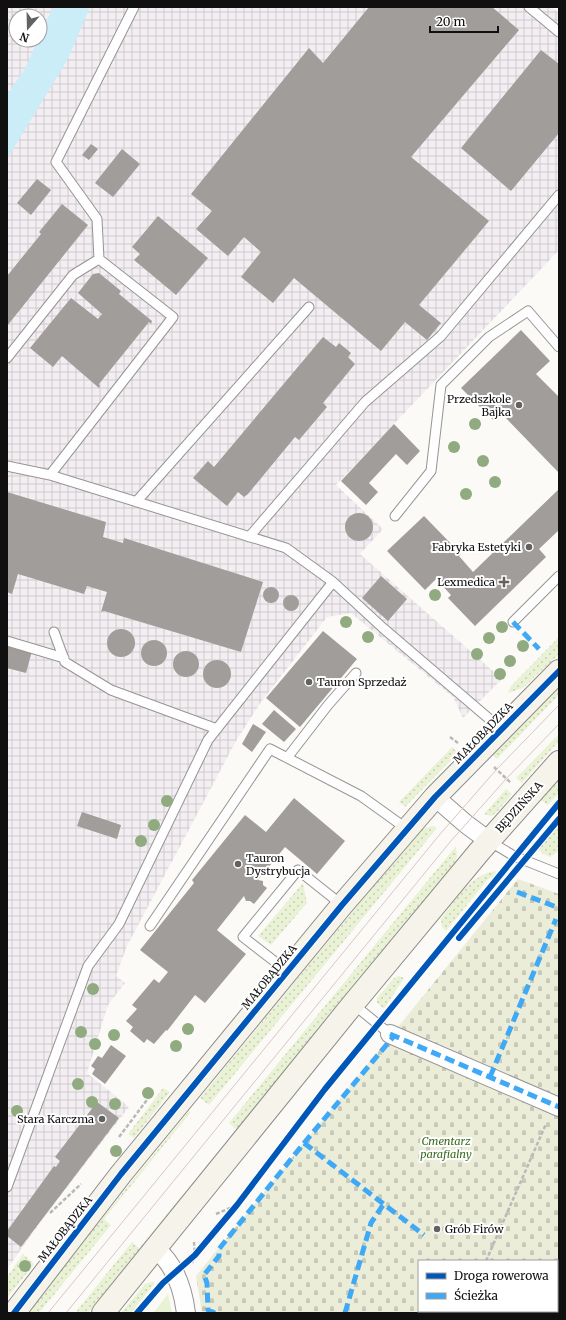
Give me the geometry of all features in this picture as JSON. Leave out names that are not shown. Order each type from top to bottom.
[{"type":"street","name":"MAŁOBĄDZKA","points":[[14,1313],[121,1174],[342,905],[435,797],[501,728],[559,671]]},
{"type":"street","name":"BĘDZIŃSKA","points":[[484,846],[559,762]]},
{"type":"street","points":[[103,1313],[353,1004],[484,846],[466,824],[435,797]]},
{"type":"street","points":[[390,1034],[556,1106]]},
{"type":"street","points":[[156,1249],[166,1258],[175,1272],[186,1313]]},
{"type":"lane","points":[[50,475],[173,316],[99,258],[97,219],[56,162],[134,7]]},
{"type":"lane","points":[[530,7],[559,32]]},
{"type":"lane","points":[[249,537],[365,402],[441,336],[559,195]]},
{"type":"lane","points":[[7,358],[73,275],[99,258]]},
{"type":"lane","points":[[136,502],[309,307]]},
{"type":"lane","points":[[394,516],[432,471],[441,385],[489,337],[528,311],[559,347]]},
{"type":"lane","points":[[7,466],[50,475],[286,548],[332,582],[383,628],[501,728]]},
{"type":"lane","points":[[513,622],[559,576]]},
{"type":"lane","points":[[7,1187],[88,966],[119,924],[208,740],[332,582]]},
{"type":"lane","points":[[54,632],[65,662],[111,690],[216,729]]},
{"type":"lane","points":[[7,641],[64,658]]},
{"type":"lane","points":[[287,758],[328,705],[356,673]]},
{"type":"lane","points":[[150,926],[270,749],[361,796],[407,829]]},
{"type":"lane","points":[[484,846],[559,874]]},
{"type":"lane","points":[[287,971],[243,937],[298,870],[342,905]]},
{"type":"lane","points":[[353,1004],[390,1034]]},
{"type":"path","points":[[491,765],[511,784]]},
{"type":"path","points":[[119,1137],[153,1092]]},
{"type":"path","points":[[486,1260],[556,1106]]},
{"type":"path","points":[[50,1213],[81,1184]]},
{"type":"path","points":[[216,1214],[237,1205]]},
{"type":"shaded area","points":[[7,7],[552,7],[559,13],[559,250],[336,485],[383,529],[360,554],[502,679],[463,718],[453,697],[351,613],[327,617],[261,702],[236,741],[127,946],[116,976],[125,983],[108,1005],[87,1073],[129,1107],[44,1217],[7,1269]]},
{"type":"green space","points":[[559,637],[559,654],[523,688],[508,693],[511,686]]},
{"type":"green space","points":[[559,688],[559,695],[497,759],[492,755]]},
{"type":"green space","points":[[559,734],[559,741],[522,783],[516,778]]},
{"type":"green space","points":[[452,747],[458,753],[405,807],[399,802]]},
{"type":"green space","points":[[559,778],[559,793],[548,805],[539,799]]},
{"type":"green space","points":[[506,789],[512,794],[496,813],[491,816],[484,814]]},
{"type":"green space","points":[[559,813],[559,851],[550,857],[543,854],[533,844]]},
{"type":"green space","points":[[432,826],[437,828],[209,1105],[200,1098],[407,845],[422,829]]},
{"type":"green space","points":[[456,846],[457,857],[453,866],[237,1130],[229,1123]]},
{"type":"green space","points":[[497,871],[492,878],[488,879],[446,931],[442,927],[441,919],[458,896],[479,877]]},
{"type":"green space","name":"Cmentarz parafialny","points":[[518,879],[559,894],[559,1313],[202,1313],[196,1276]]},
{"type":"green space","points":[[303,883],[307,903],[271,945],[258,936]]},
{"type":"green space","points":[[399,976],[404,978],[384,1009],[377,1003],[377,998],[394,978]]},
{"type":"green space","points":[[163,1088],[170,1092],[134,1138],[128,1134]]},
{"type":"green space","points":[[189,1111],[191,1112],[104,1219],[111,1225],[39,1313],[28,1313],[60,1270]]},
{"type":"green space","points":[[227,1141],[88,1313],[75,1313],[132,1242],[139,1248]]},
{"type":"green space","points":[[23,1254],[34,1264],[7,1298],[7,1277]]},
{"type":"green space","points":[[152,1282],[155,1283],[131,1313],[121,1313],[145,1284]]},
{"type":"green space","points":[[168,1294],[172,1313],[153,1313]]},
{"type":"water","points":[[53,7],[90,7],[68,59],[7,159],[7,95],[24,70],[34,48],[48,48],[48,18]]},
{"type":"building","points":[[369,7],[492,7],[519,30],[411,157],[489,221],[419,305],[441,323],[427,340],[405,322],[381,351],[294,278],[273,303],[241,277],[261,252],[244,237],[228,256],[196,229],[212,211],[191,194],[309,48],[323,63]]},
{"type":"building","points":[[541,50],[559,64],[559,133],[511,191],[461,148]]},
{"type":"building","points":[[91,144],[98,149],[89,160],[82,155]]},
{"type":"building","points":[[122,149],[140,164],[113,197],[95,183]]},
{"type":"building","points":[[37,179],[51,190],[31,215],[17,203]]},
{"type":"building","points":[[62,204],[88,225],[7,326],[7,276],[41,234],[39,232]]},
{"type":"building","points":[[158,216],[208,258],[176,295],[134,260],[140,254],[132,247]]},
{"type":"building","points":[[99,273],[121,291],[119,294],[152,321],[151,324],[149,322],[99,384],[99,388],[62,356],[53,367],[30,348],[71,298],[98,319],[102,314],[78,293],[93,274]]},
{"type":"building","name":"Przedszkole Bajka","points":[[521,330],[550,361],[536,374],[559,397],[559,473],[501,413],[493,420],[461,388]]},
{"type":"building","points":[[323,337],[336,347],[339,343],[351,353],[348,357],[355,364],[323,403],[327,407],[299,440],[295,437],[248,494],[244,497],[238,492],[227,506],[193,478],[208,461],[214,467]]},
{"type":"building","points":[[394,424],[420,451],[407,465],[396,454],[369,483],[378,492],[366,505],[341,481]]},
{"type":"building","points":[[559,489],[559,530],[539,549],[546,557],[475,626],[448,598],[451,595],[436,579],[425,590],[387,551],[424,516],[461,554],[459,556],[473,572]]},
{"type":"building","points":[[7,492],[106,522],[103,537],[123,543],[124,538],[263,582],[241,652],[104,611],[101,612],[107,592],[87,586],[84,594],[18,574],[12,594],[7,592]]},
{"type":"building","points":[[359,513],[369,517],[373,527],[369,537],[359,541],[349,537],[345,527],[349,517]]},
{"type":"building","points":[[381,576],[407,599],[388,621],[362,598]]},
{"type":"building","points":[[268,587],[274,587],[279,592],[277,601],[274,603],[268,603],[263,598],[263,592]]},
{"type":"building","points":[[288,595],[294,595],[299,600],[297,609],[294,611],[288,611],[283,606],[283,600]]},
{"type":"building","points":[[121,629],[131,633],[135,643],[131,653],[121,657],[111,653],[107,643],[111,633]]},
{"type":"building","name":"Tauron Sprzedaż","points":[[323,631],[357,659],[300,727],[266,698]]},
{"type":"building","points":[[154,640],[163,644],[167,653],[163,662],[154,666],[145,662],[141,653],[145,644]]},
{"type":"building","points":[[7,644],[32,651],[26,673],[7,668]]},
{"type":"building","points":[[186,651],[195,655],[199,664],[195,673],[186,677],[177,673],[173,664],[177,655]]},
{"type":"building","points":[[217,660],[227,664],[231,674],[227,684],[217,688],[207,684],[203,674],[207,664]]},
{"type":"building","points":[[274,710],[296,729],[284,742],[262,724]]},
{"type":"building","points":[[253,724],[266,732],[252,752],[242,744]]},
{"type":"building","points":[[294,798],[345,841],[317,874],[285,847],[258,880],[263,881],[263,885],[267,888],[254,904],[250,901],[246,901],[244,896],[217,930],[246,954],[205,1003],[195,995],[167,1031],[166,1030],[154,1044],[147,1039],[144,1043],[130,1031],[133,1027],[126,1021],[137,1009],[132,1005],[154,979],[159,983],[168,972],[140,950],[194,883],[192,880],[245,815],[266,832]]},
{"type":"building","points":[[82,812],[121,825],[117,839],[77,826]]},
{"type":"building","points":[[111,1045],[126,1056],[105,1084],[92,1074],[95,1069],[91,1066],[98,1056],[102,1058]]},
{"type":"building","points":[[97,1102],[119,1118],[21,1247],[7,1236],[7,1231],[54,1166],[56,1167],[60,1161],[55,1157]]},
{"type":"tram line","points":[[48,1313],[441,833],[496,770],[559,705]]},
{"type":"tram line","points":[[66,1313],[450,842],[506,779],[559,724]]},
{"type":"marked path","points":[[513,622],[539,649]]},
{"type":"marked path","points":[[517,892],[559,908]]},
{"type":"marked path","points":[[490,1077],[556,919]]},
{"type":"marked path","points":[[390,1034],[559,1107]]},
{"type":"marked path","points":[[215,1313],[208,1310],[207,1283],[204,1275],[219,1256],[219,1249],[304,1143],[394,1036]]},
{"type":"marked path","points":[[304,1143],[424,1235]]},
{"type":"marked path","points":[[345,1313],[371,1223],[383,1205]]},
{"type":"cycle path","points":[[14,1313],[121,1174],[342,905],[435,797],[559,671]]},
{"type":"cycle path","points":[[137,1313],[163,1283],[195,1255],[237,1205],[325,1089],[559,803]]},
{"type":"cycle path","points":[[459,938],[559,819]]},
{"type":"place","name":"Przedszkole Bajka","points":[[519,405]]},
{"type":"place","name":"Fabryka Estetyki","points":[[529,547]]},
{"type":"place","name":"Lexmedica","points":[[504,582]]},
{"type":"place","name":"Tauron Sprzedaż","points":[[309,682]]},
{"type":"place","name":"Tauron Dystrybucja","points":[[238,864]]},
{"type":"place","name":"Stara Karczma","points":[[102,1119]]},
{"type":"place","name":"Grób Firów","points":[[437,1229]]}]
